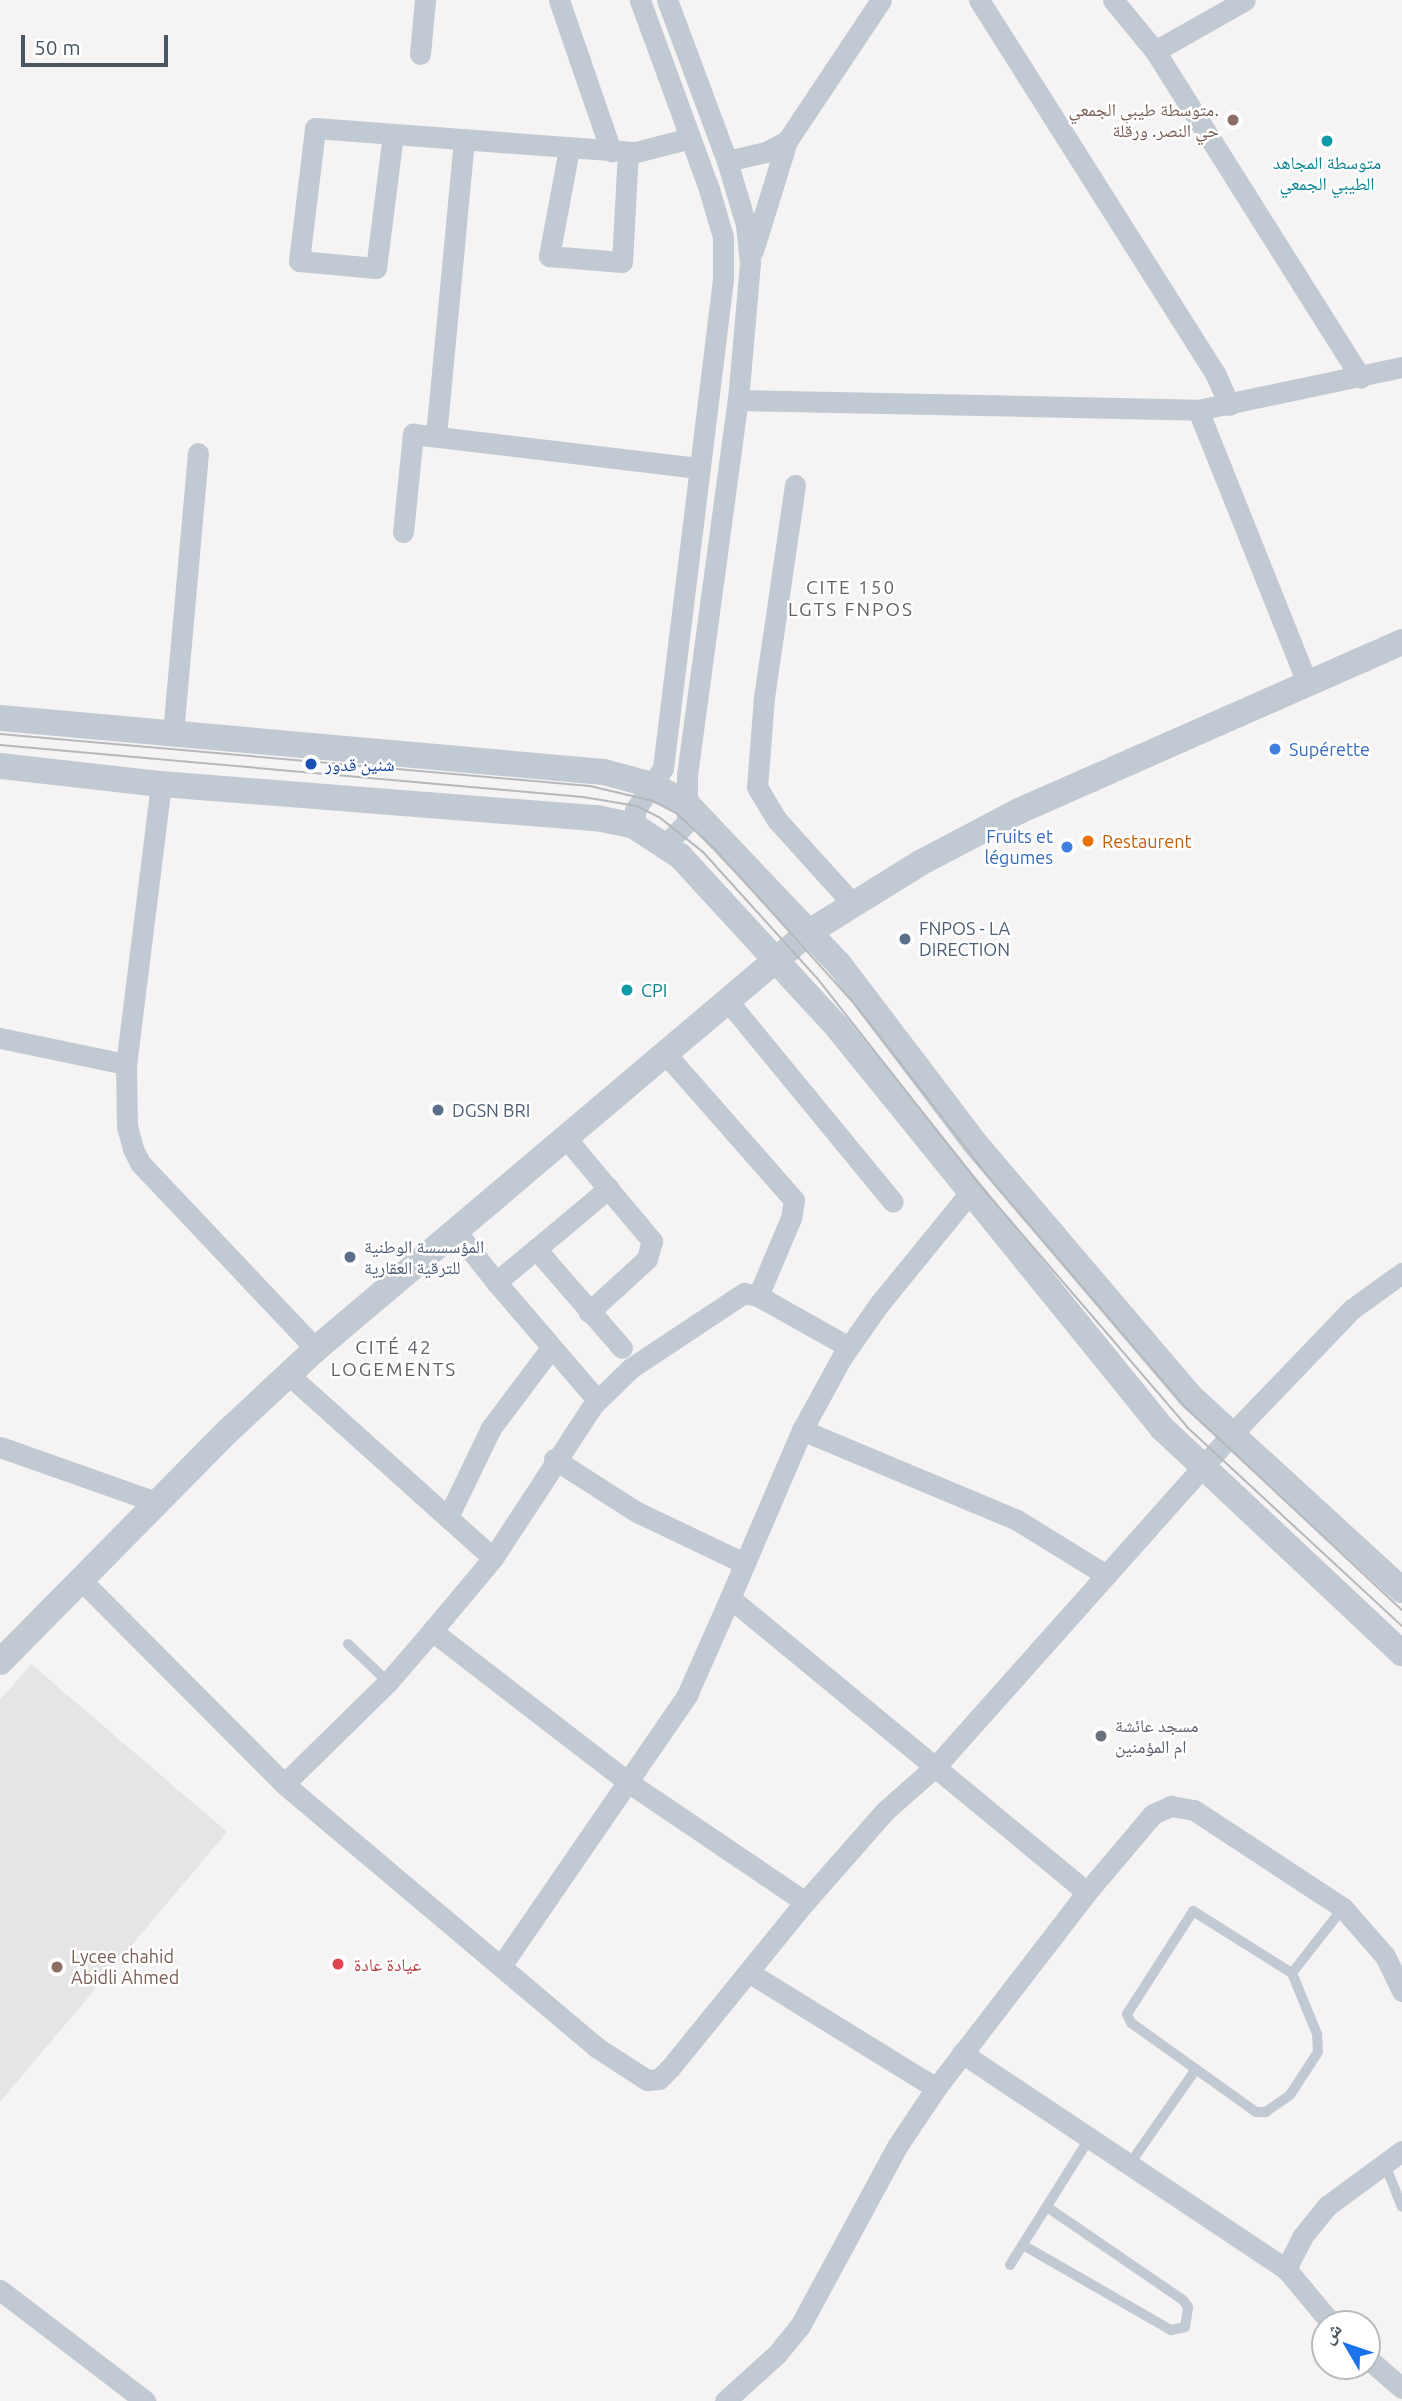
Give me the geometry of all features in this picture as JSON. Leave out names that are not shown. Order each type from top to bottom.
[{"type":"street","points":[[420,54],[425,0]]},
{"type":"street","points":[[559,0],[620,151],[622,262],[549,256],[569,149]]},
{"type":"street","points":[[634,825],[635,810],[663,768],[723,279],[723,237],[640,0]]},
{"type":"street","points":[[664,846],[682,832],[687,804],[687,775],[738,400],[750,263],[746,225],[727,161],[667,0]]},
{"type":"street","points":[[750,263],[787,141],[881,0]]},
{"type":"street","points":[[979,0],[1215,373],[1229,405]]},
{"type":"street","points":[[1113,0],[1156,51],[1361,378]]},
{"type":"street","points":[[1156,51],[1245,0]]},
{"type":"street","points":[[393,134],[376,268],[299,261],[315,128],[620,151],[690,138]]},
{"type":"street","points":[[436,436],[464,140]]},
{"type":"street","points":[[727,161],[766,152],[787,141]]},
{"type":"street","points":[[738,400],[1198,410],[1361,378],[1402,367]]},
{"type":"street","points":[[1198,410],[1307,682]]},
{"type":"street","points":[[403,532],[413,433],[700,468]]},
{"type":"street","points":[[173,733],[198,453]]},
{"type":"street","points":[[795,485],[764,697],[757,787],[777,820],[852,903]]},
{"type":"street","points":[[0,1662],[82,1581],[156,1502],[316,1349],[809,932],[852,903],[1019,811],[1402,642]]},
{"type":"street","points":[[0,718],[604,772],[652,785],[687,804],[839,964],[974,1142],[1189,1395],[1402,1590]]},
{"type":"street","points":[[0,765],[161,784],[597,818],[634,825],[680,856],[774,962],[838,1028],[969,1194],[1153,1417],[1202,1468],[1402,1653]]},
{"type":"street","points":[[161,784],[126,1064],[127,1126],[140,1163],[316,1349]]},
{"type":"street","points":[[727,1000],[893,1202]]},
{"type":"street","points":[[0,1038],[126,1064]]},
{"type":"street","points":[[664,1052],[794,1200],[791,1218],[758,1296]]},
{"type":"street","points":[[565,1137],[648,1233],[652,1247],[642,1265],[589,1312]]},
{"type":"street","points":[[496,1282],[609,1188]]},
{"type":"street","points":[[501,1966],[698,1677],[802,1430],[849,1347],[904,1271],[969,1194]]},
{"type":"street","points":[[456,1230],[551,1348],[597,1399]]},
{"type":"street","points":[[536,1249],[622,1348]]},
{"type":"street","points":[[82,1581],[284,1784],[605,2054],[630,2073],[654,2081],[670,2068],[750,1973],[805,1902],[885,1811],[937,1765],[1231,1435],[1352,1309],[1402,1273]]},
{"type":"street","points":[[284,1784],[388,1682],[493,1558],[554,1459],[597,1399],[631,1368],[740,1295],[758,1296],[849,1347]]},
{"type":"street","points":[[448,1517],[491,1427],[551,1348]]},
{"type":"street","points":[[289,1375],[493,1558]]},
{"type":"street","points":[[802,1430],[1017,1520],[1106,1576]]},
{"type":"street","points":[[0,1447],[156,1502]]},
{"type":"street","points":[[554,1459],[637,1512],[744,1563]]},
{"type":"street","points":[[730,1598],[937,1765],[1087,1892]]},
{"type":"street","points":[[432,1631],[628,1782],[805,1902]]},
{"type":"street","points":[[725,2401],[777,2354],[800,2326],[886,2166],[936,2088],[1087,1892],[1153,1814],[1171,1806],[1194,1810],[1343,1908],[1385,1956],[1402,1991]]},
{"type":"street","points":[[750,1973],[936,2088]]},
{"type":"street","points":[[962,2053],[1286,2269],[1320,2310]]},
{"type":"street","points":[[1286,2269],[1302,2237],[1327,2206],[1393,2157]]},
{"type":"street","points":[[0,2290],[145,2401]]},
{"type":"street","points":[[1381,2370],[1402,2388]]},
{"type":"lane","points":[[348,1644],[388,1682]]},
{"type":"lane","points":[[1292,1973],[1343,1908]]},
{"type":"lane","points":[[1201,1911],[1292,1973],[1317,2034],[1318,2052],[1290,2095],[1278,2106],[1256,2112],[1131,2023],[1127,2014],[1187,1915],[1201,1911]]},
{"type":"lane","points":[[1129,2165],[1196,2069]]},
{"type":"lane","points":[[1010,2265],[1089,2139]]},
{"type":"lane","points":[[1393,2157],[1402,2207]]},
{"type":"lane","points":[[1023,2245],[1171,2330],[1185,2327],[1188,2307],[1183,2300],[1046,2207]]},
{"type":"shaded area","name":"Lycee chahid Abidli Ahmed","points":[[31,1664],[227,1832],[0,2102],[0,1700]]},
{"type":"tram line","points":[[0,734],[590,786],[653,801],[676,813],[715,849],[853,1002],[986,1174],[1185,1407],[1402,1610]]},
{"type":"tram line","points":[[0,745],[583,797],[637,806],[659,817],[703,852],[817,978],[979,1184],[1187,1427],[1402,1626]]},
{"type":"place","name":"متوسطة طيبي الجمعي. حي النصر. ورقلة","points":[[1233,120]]},
{"type":"place","name":"متوسطة المجاهد الطيبي الجمعي","points":[[1327,141]]},
{"type":"place","name":"Supérette","points":[[1275,749]]},
{"type":"place","name":"شنين قدور","points":[[311,764]]},
{"type":"place","name":"Restaurent","points":[[1088,841]]},
{"type":"place","name":"Fruits et légumes","points":[[1067,847]]},
{"type":"place","name":"FNPOS - LA DIRECTION","points":[[905,939]]},
{"type":"place","name":"CPI","points":[[627,990]]},
{"type":"place","name":"DGSN BRI","points":[[438,1110]]},
{"type":"place","name":"المؤسسسة الوطنية للترقية العقارية","points":[[350,1257]]},
{"type":"place","name":"مسجد عائشة ام المؤمنين","points":[[1101,1736]]},
{"type":"place","name":"عيادة عادة","points":[[338,1964]]},
{"type":"place","name":"Lycee chahid Abidli Ahmed","points":[[57,1967]]},
{"type":"district","name":"CITE 150 LGTS FNPOS","points":[[851,599]]},
{"type":"district","name":"CITÉ 42 LOGEMENTS","points":[[394,1359]]}]
